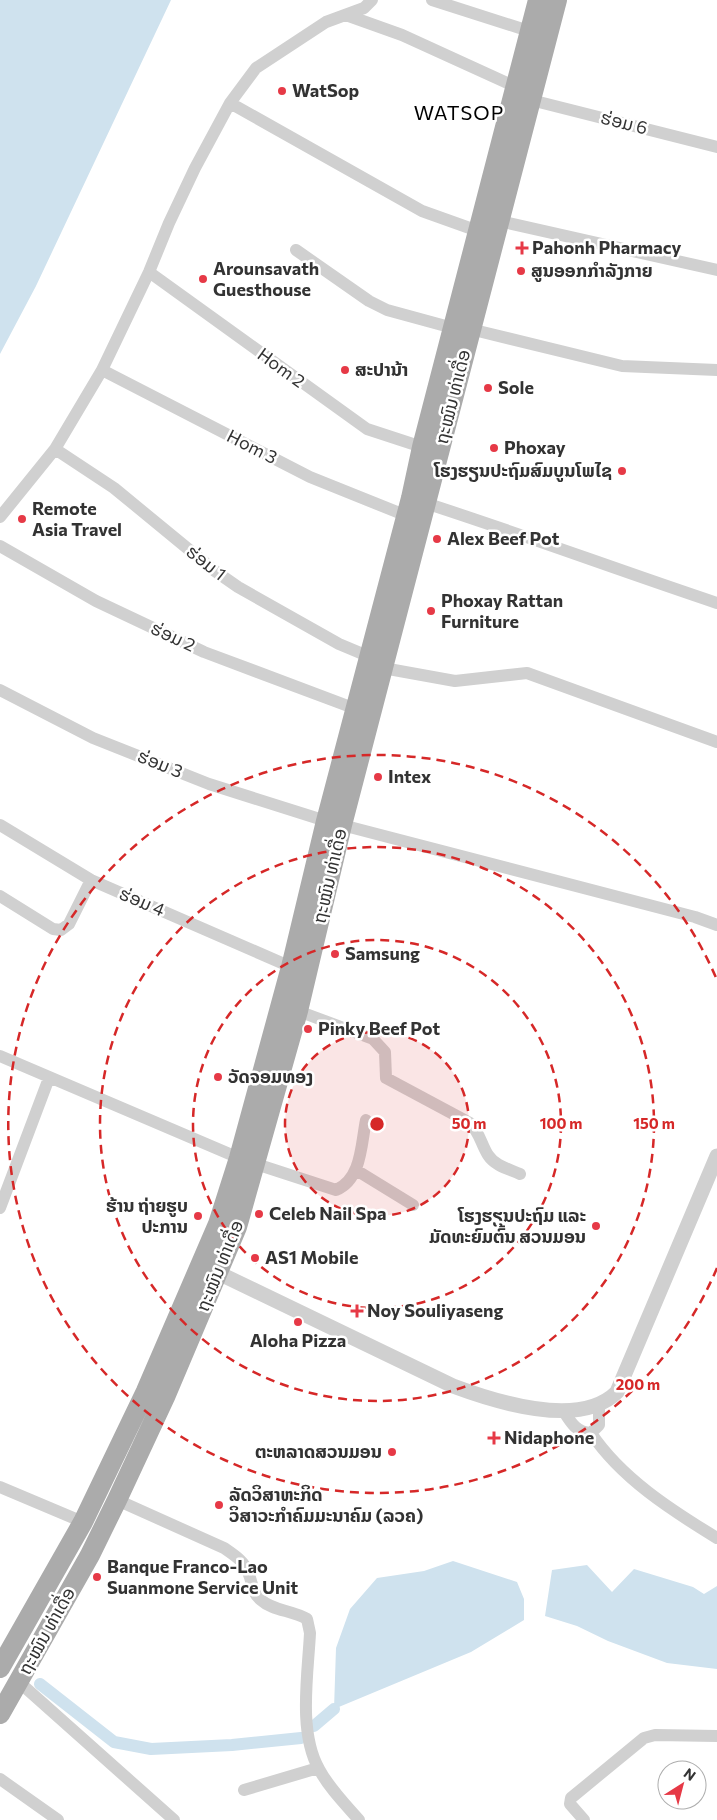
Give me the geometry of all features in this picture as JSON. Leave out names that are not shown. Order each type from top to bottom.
[{"type":"main road","name":"ຖະໝົນ ທ່າເດື່ອ","points":[[247,1161],[291,967],[334,823],[414,506],[462,329],[478,231],[538,0]]},
{"type":"main road","name":"ຖະໝົນ ທ່າເດື່ອ","points":[[414,506],[422,447],[499,221],[557,0]]},
{"type":"main road","name":"ຖະໝົນ ທ່າເດື່ອ","points":[[0,1714],[90,1554],[165,1397],[210,1269],[218,1224],[247,1161],[298,1011],[356,709],[376,662]]},
{"type":"main road","name":"ຖະໝົນ ທ່າເດື່ອ","points":[[0,1668],[83,1522],[146,1391],[210,1269]]},
{"type":"street","points":[[0,517],[55,449],[102,370],[149,272],[169,223],[230,103],[256,68],[326,22],[364,8],[372,0]]},
{"type":"street","points":[[432,0],[529,31]]},
{"type":"street","points":[[346,15],[402,35],[516,86],[531,100]]},
{"type":"street","name":"ຮ່ອມ 6","points":[[531,100],[717,147]]},
{"type":"street","points":[[230,103],[422,211],[478,231]]},
{"type":"street","points":[[499,221],[717,270]]},
{"type":"street","points":[[296,250],[381,307],[462,329],[622,366],[717,370]]},
{"type":"street","name":"Hom 2","points":[[149,272],[367,429],[422,447]]},
{"type":"street","name":"Hom 3","points":[[102,370],[310,477],[414,506],[484,520],[571,554],[717,604]]},
{"type":"street","name":"ຮ່ອມ 1","points":[[55,449],[114,488],[215,571],[238,587],[339,644],[376,662],[455,681],[527,673],[717,742]]},
{"type":"street","name":"ຮ່ອມ 2","points":[[0,546],[96,601],[204,652],[356,709]]},
{"type":"street","name":"ຮ່ອມ 3","points":[[0,690],[93,738],[209,784],[334,823],[695,917],[717,925]]},
{"type":"street","name":"ຮ່ອມ 4","points":[[0,825],[91,880],[291,967]]},
{"type":"street","points":[[0,896],[54,929],[62,930],[68,924],[91,880]]},
{"type":"street","points":[[298,1011],[373,1039],[385,1052],[386,1078],[470,1123],[479,1134],[489,1156],[498,1165],[520,1174]]},
{"type":"street","points":[[0,1056],[247,1161],[336,1190],[344,1187],[356,1170],[366,1120]]},
{"type":"street","points":[[0,1208],[49,1078]]},
{"type":"street","points":[[210,1269],[453,1386],[495,1402],[562,1410],[599,1405],[617,1392],[717,1156]]},
{"type":"street","points":[[356,1170],[413,1205]]},
{"type":"street","points":[[562,1410],[574,1427],[583,1433],[591,1433],[599,1424],[599,1405]]},
{"type":"street","points":[[591,1433],[603,1450],[638,1483],[678,1514],[717,1538]]},
{"type":"street","points":[[0,1487],[83,1522]]},
{"type":"street","points":[[117,1500],[224,1548],[239,1558],[248,1572],[251,1588],[261,1600],[276,1608],[295,1612],[306,1619],[310,1633],[306,1732],[318,1768],[333,1790],[360,1820]]},
{"type":"street","points":[[19,1682],[174,1820]]},
{"type":"street","points":[[584,1820],[569,1800],[634,1744],[655,1735],[717,1736]]},
{"type":"street","points":[[244,1790],[318,1768]]},
{"type":"street","points":[[0,1779],[58,1820]]},
{"type":"water","points":[[0,0],[171,0],[36,286],[0,354]]},
{"type":"water","points":[[453,1561],[517,1582],[524,1599],[524,1620],[471,1652],[334,1709],[336,1648],[350,1609],[377,1578],[424,1571]]},
{"type":"water","points":[[587,1565],[612,1592],[634,1569],[693,1587],[704,1594],[717,1586],[717,1669],[667,1663],[608,1641],[577,1626],[545,1616],[552,1570]]},
{"type":"waterway","points":[[40,1684],[114,1742],[151,1749],[232,1745],[301,1738]]},
{"type":"waterway","points":[[314,1726],[334,1709]]},
{"type":"place","name":"WatSop","points":[[282,91]]},
{"type":"place","name":"Pahonh Pharmacy","points":[[522,248]]},
{"type":"place","name":"ສູນອອກກຳລັງກາຍ","points":[[521,271]]},
{"type":"place","name":"Arounsavath Guesthouse","points":[[203,279]]},
{"type":"place","name":"ສະປານ້າ","points":[[345,370]]},
{"type":"place","name":"Sole","points":[[488,388]]},
{"type":"place","name":"Phoxay","points":[[494,448]]},
{"type":"place","name":"ໂຮງຮຽນປະຖົມສົມບູນໂພໄຊ","points":[[622,471]]},
{"type":"place","name":"Remote Asia Travel","points":[[22,519]]},
{"type":"place","name":"Alex Beef Pot","points":[[437,539]]},
{"type":"place","name":"Phoxay Rattan Furniture","points":[[431,611]]},
{"type":"place","name":"Intex","points":[[378,777]]},
{"type":"place","name":"Samsung","points":[[335,954]]},
{"type":"place","name":"Pinky Beef Pot","points":[[308,1029]]},
{"type":"place","name":"ວັດຈອມທອງ","points":[[218,1077]]},
{"type":"place","name":"Celeb Nail Spa","points":[[259,1214]]},
{"type":"place","name":"ຮ້ານ ຖ່າຍຮູບ ປະການ","points":[[198,1216]]},
{"type":"place","name":"ໂຮງຮຽນປະຖົມ ແລະ ມັດທະຍົມຕົ້ນ ສວນມອນ","points":[[596,1226]]},
{"type":"place","name":"AS1 Mobile","points":[[255,1258]]},
{"type":"place","name":"Noy Souliyaseng","points":[[357,1311]]},
{"type":"place","name":"Aloha Pizza","points":[[298,1322]]},
{"type":"place","name":"Nidaphone","points":[[494,1438]]},
{"type":"place","name":"ຕະຫລາດສວນມອນ","points":[[392,1452]]},
{"type":"place","name":"ລັດວິສາຫະກິດ ວິສາວະກຳຄົມມະນາຄົມ (ລວຄ)","points":[[219,1505]]},
{"type":"place","name":"Banque Franco-Lao Suanmone Service Unit","points":[[97,1577]]},
{"type":"district","name":"WATSOP","points":[[459,113]]}]
